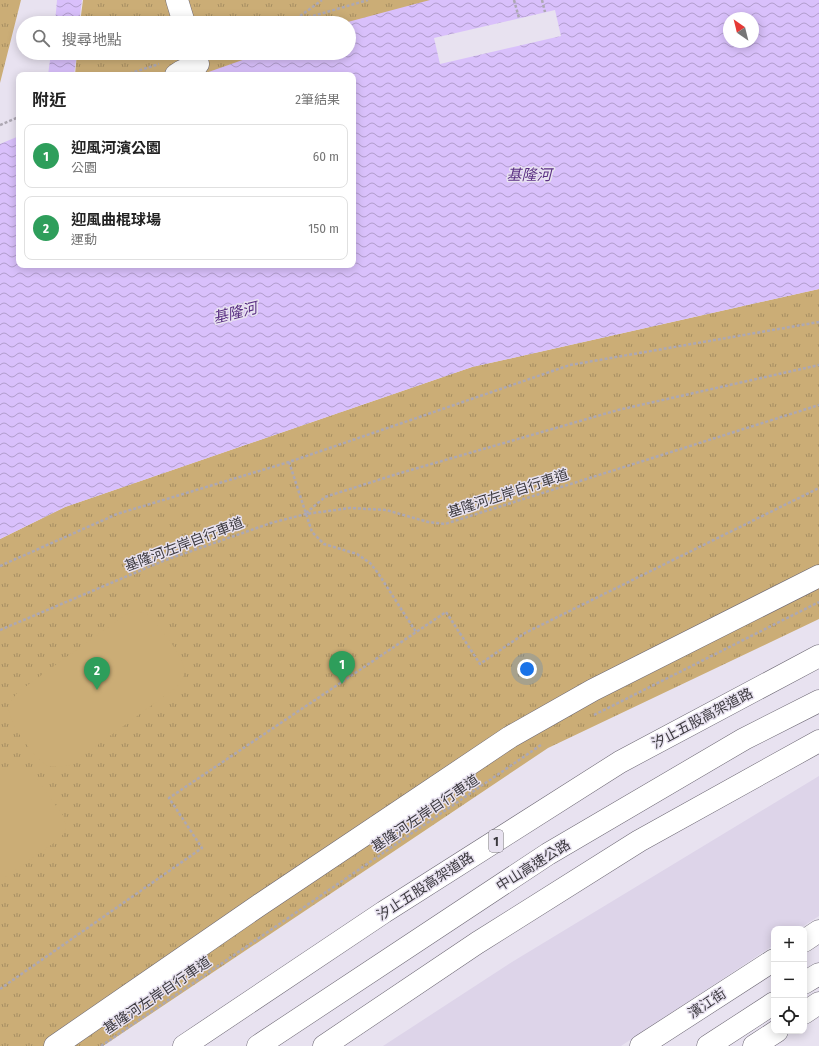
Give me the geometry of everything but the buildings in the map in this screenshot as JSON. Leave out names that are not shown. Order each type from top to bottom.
[{"type":"main road","points":[[176,0],[182,16]]},
{"type":"main road","points":[[180,72],[198,64],[197,60]]},
{"type":"main road","points":[[55,1046],[258,906],[510,737],[593,690],[819,576]]},
{"type":"main road","name":"汐止五股高架道路","points":[[184,1046],[384,912],[620,762],[819,656]]},
{"type":"main road","name":"中山高速公路","points":[[258,1046],[548,854],[744,739],[819,701]]},
{"type":"main road","points":[[324,1046],[478,943],[639,841],[819,741]]},
{"type":"main road","points":[[807,939],[819,931]]},
{"type":"main road","name":"濱江街","points":[[641,1046],[771,962]]},
{"type":"main road","points":[[807,981],[819,974]]},
{"type":"main road","points":[[807,1011],[819,1003]]},
{"type":"main road","points":[[708,1046],[771,1005]]},
{"type":"main road","points":[[754,1046],[772,1034]]},
{"type":"path","points":[[300,16],[322,0]]},
{"type":"path","points":[[314,16],[368,0]]},
{"type":"path","points":[[514,0],[519,18]]},
{"type":"path","points":[[542,0],[545,12]]},
{"type":"path","points":[[0,124],[16,118]]},
{"type":"path","points":[[0,566],[117,514],[289,462],[570,365],[819,322]]},
{"type":"path","points":[[306,514],[325,497],[397,474],[618,410],[819,365]]},
{"type":"path","name":"基隆河左岸自行車道","points":[[0,630],[163,561],[271,523],[306,514],[350,508],[386,510],[428,522],[445,524],[819,405]]},
{"type":"path","points":[[289,462],[312,532],[324,544],[357,554],[370,563],[416,632]]},
{"type":"path","points":[[0,989],[202,848],[169,798],[446,612],[480,664],[525,634],[819,488]]},
{"type":"path","points":[[588,719],[819,602]]},
{"type":"path","name":"基隆河左岸自行車道","points":[[101,1046],[546,742]]},
{"type":"shaded area","points":[[819,776],[819,916],[804,926],[771,926],[771,947],[621,1046],[383,1046],[512,962]]},
{"type":"green space","points":[[0,0],[21,0],[16,16],[0,83]]},
{"type":"green space","points":[[83,0],[454,0],[356,21],[356,16],[81,16]]},
{"type":"green space","points":[[76,60],[256,60],[217,72],[75,72]]},
{"type":"green space","points":[[819,289],[819,619],[548,748],[103,1046],[0,1046],[0,539],[65,507],[472,367]]},
{"type":"green space","points":[[135,611],[149,616],[174,647],[184,668],[184,676],[182,680],[177,687],[70,765],[56,767],[48,766],[37,757],[24,742],[10,717],[9,706],[11,701],[18,692],[125,615]]},
{"type":"green space","points":[[10,765],[22,765],[30,769],[64,817],[66,828],[61,838],[0,881],[0,772]]},
{"type":"water","points":[[57,0],[82,0],[80,16],[56,16]]},
{"type":"water","name":"基隆河","points":[[430,0],[819,0],[819,289],[472,367],[65,507],[0,539],[0,144],[16,137],[16,268],[356,268],[356,72],[208,72],[242,60],[356,60],[356,20]]},
{"type":"water","points":[[50,60],[76,60],[74,72],[48,72]]},
{"type":"pier","points":[[555,10],[561,36],[440,64],[434,38]]},
{"type":"place","name":"迎風河濱公園","points":[[342,684]]},
{"type":"place","name":"迎風曲棍球場","points":[[97,690]]}]
